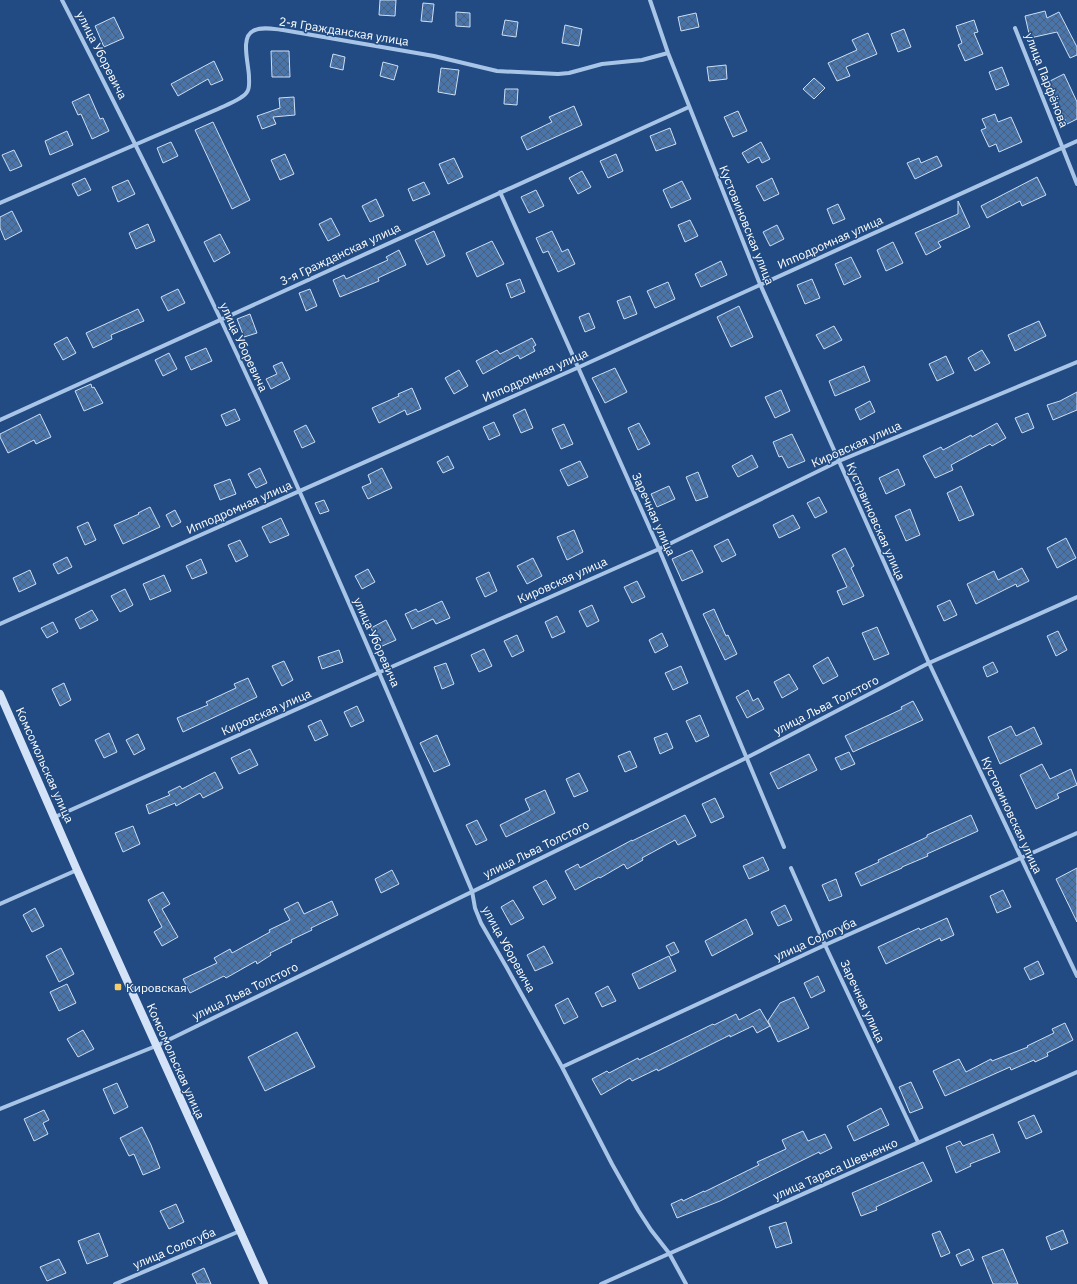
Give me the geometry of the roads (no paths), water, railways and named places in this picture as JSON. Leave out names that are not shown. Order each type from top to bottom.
[{"type":"main road","name":"Комсомольская улица","points":[[1,698],[264,1284]]},
{"type":"street","name":"улица Уборевича","points":[[62,0],[136,144],[220,320],[299,492],[380,672],[472,891],[475,908],[481,923],[508,968],[638,1210],[651,1230],[670,1253],[686,1284]]},
{"type":"street","name":"Кустовиновская улица","points":[[650,0],[668,53],[760,284],[929,663],[1077,976]]},
{"type":"street","name":"2-я Гражданская улица","points":[[0,203],[218,109],[244,95],[250,85],[246,37],[252,31],[262,28],[283,30],[434,56],[497,71],[558,74],[570,73],[602,64],[642,60],[668,53]]},
{"type":"street","name":"улица Парфёнова","points":[[1015,28],[1077,184]]},
{"type":"street","name":"3-я Гражданская улица","points":[[0,420],[689,107]]},
{"type":"street","name":"Ипподромная улица","points":[[0,624],[577,368],[1077,141]]},
{"type":"street","name":"Заречная улица","points":[[500,192],[577,368],[659,549],[784,847]]},
{"type":"street","name":"Кировская улица","points":[[55,817],[659,549],[839,461],[1077,362]]},
{"type":"street","name":"улица Льва Толстого","points":[[0,1109],[156,1046],[746,758],[929,663],[1077,597]]},
{"type":"street","name":"улица Сологуба","points":[[562,1067],[825,945],[1022,858],[1077,832]]},
{"type":"street","name":"Заречная улица","points":[[791,868],[825,945],[918,1142]]},
{"type":"street","points":[[0,904],[77,870]]},
{"type":"street","name":"улица Тараса Шевченко","points":[[601,1284],[1077,1072]]},
{"type":"street","name":"улица Сологуба","points":[[115,1284],[240,1231]]},
{"type":"place","name":"Кировская","points":[[118,987]]}]
